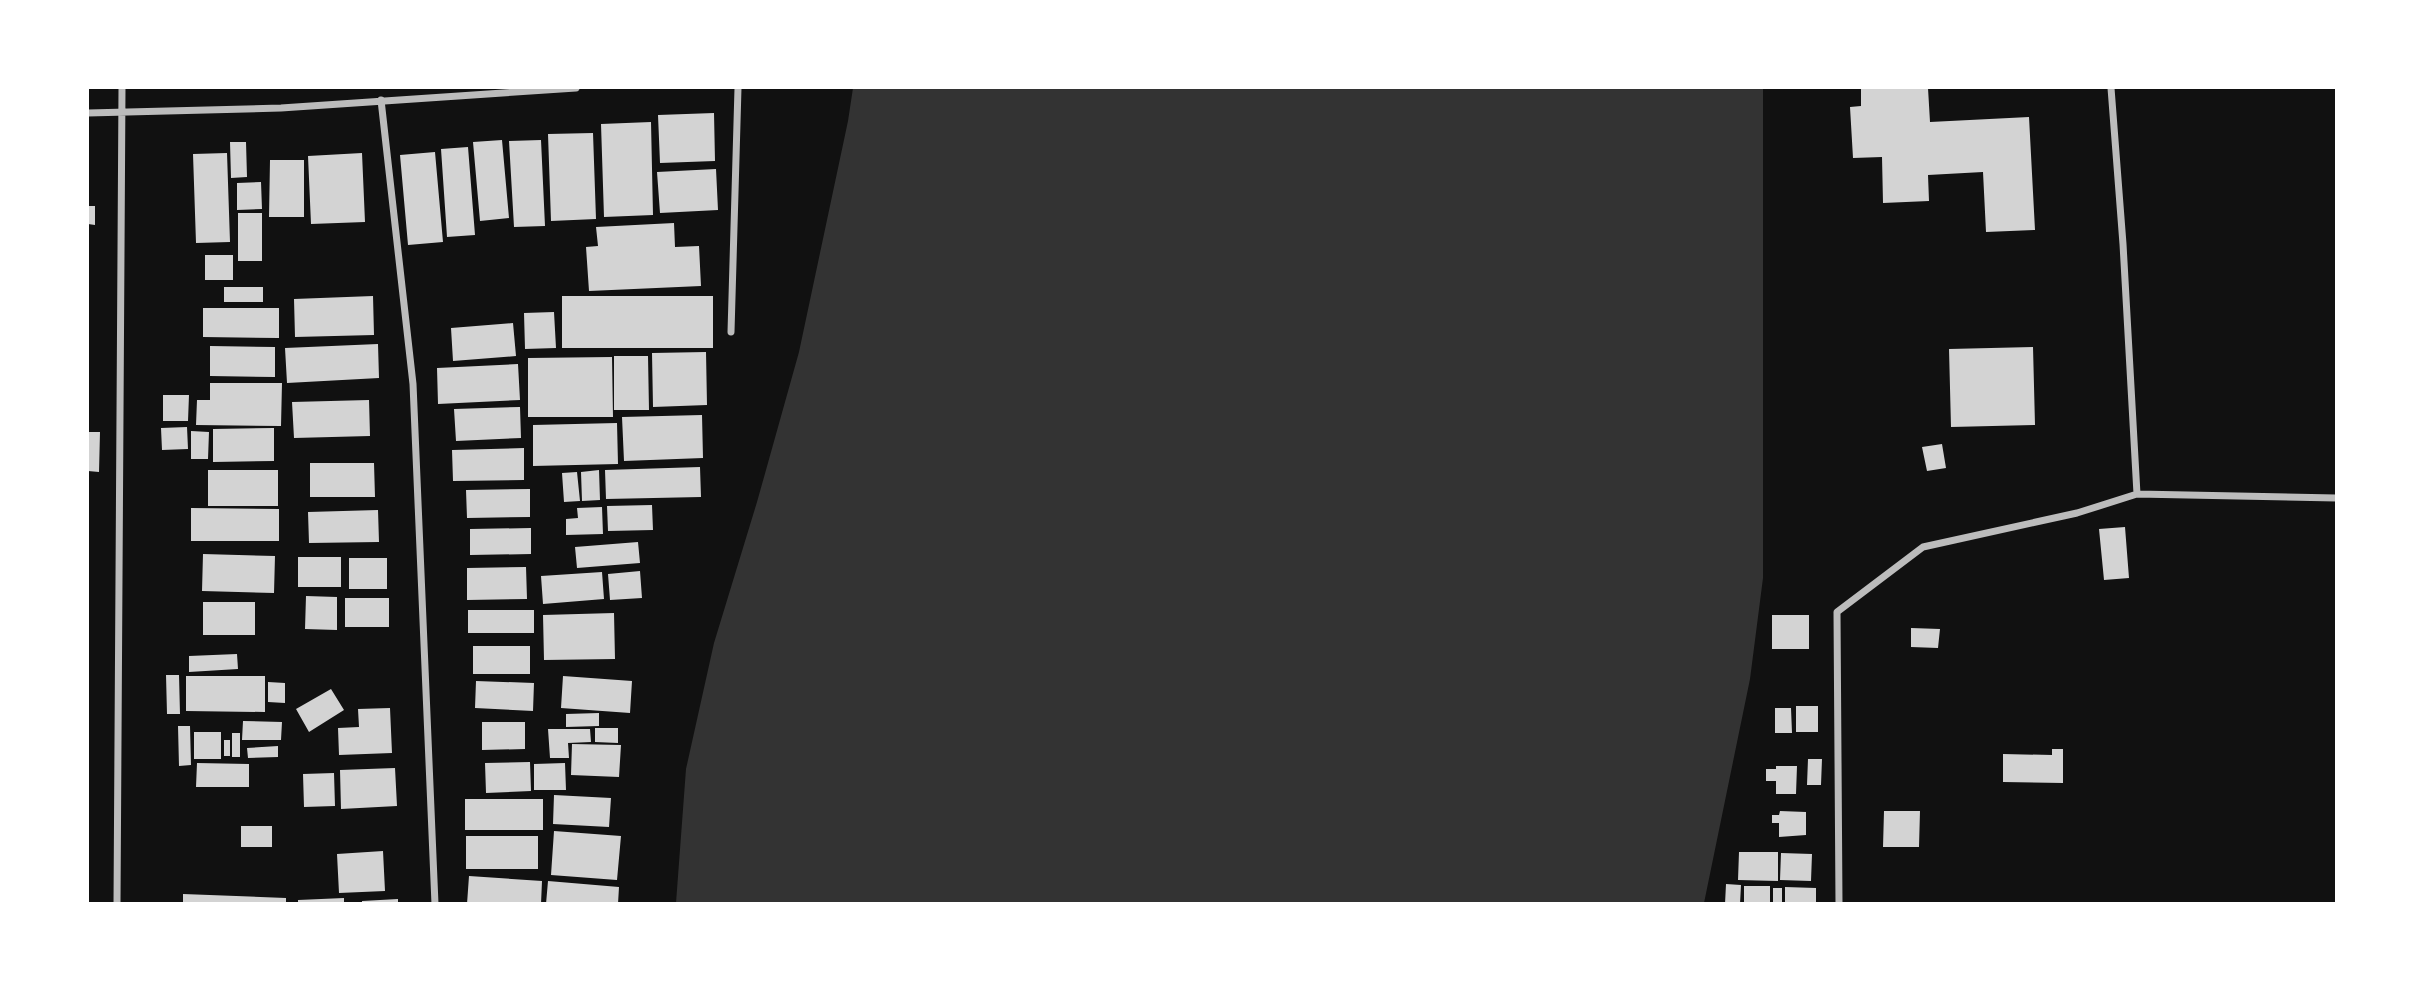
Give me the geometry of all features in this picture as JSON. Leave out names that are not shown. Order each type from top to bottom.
[{"type":"street","points":[[117,904],[122,88]]},
{"type":"street","points":[[88,113],[281,108],[576,88]]},
{"type":"street","points":[[731,332],[738,88]]},
{"type":"street","points":[[2111,88],[2137,494]]},
{"type":"street","points":[[380,100],[413,384],[435,904]]},
{"type":"street","points":[[1839,904],[1837,612],[1923,547],[2077,513],[2137,494],[2336,498]]},
{"type":"shaded area","points":[[853,88],[1763,88],[1763,578],[1750,679],[1704,903],[676,903],[686,769],[714,643],[799,352]]},
{"type":"building","points":[[1861,88],[1928,88],[1930,122],[2029,117],[2035,230],[1986,232],[1983,172],[1928,175],[1929,201],[1883,203],[1882,157],[1853,158],[1850,107],[1861,106]]},
{"type":"building","points":[[714,113],[715,161],[660,163],[658,115]]},
{"type":"building","points":[[651,122],[653,215],[604,217],[601,124]]},
{"type":"building","points":[[593,133],[596,219],[551,221],[548,134]]},
{"type":"building","points":[[502,140],[509,218],[480,221],[473,142]]},
{"type":"building","points":[[541,140],[545,226],[514,227],[509,141]]},
{"type":"building","points":[[230,142],[246,142],[247,177],[231,178]]},
{"type":"building","points":[[468,147],[475,235],[447,237],[441,149]]},
{"type":"building","points":[[435,152],[443,242],[408,245],[400,155]]},
{"type":"building","points":[[227,153],[230,242],[196,243],[193,154]]},
{"type":"building","points":[[362,153],[365,222],[311,224],[308,156]]},
{"type":"building","points":[[270,160],[304,160],[304,217],[269,217]]},
{"type":"building","points":[[716,169],[718,210],[660,213],[657,172]]},
{"type":"building","points":[[261,182],[262,209],[237,210],[237,183]]},
{"type":"building","points":[[88,206],[95,206],[95,225],[88,224]]},
{"type":"building","points":[[238,213],[262,213],[262,261],[238,261]]},
{"type":"building","points":[[674,223],[675,247],[699,246],[701,286],[589,291],[586,247],[598,246],[596,227]]},
{"type":"building","points":[[205,255],[233,255],[233,280],[205,280]]},
{"type":"building","points":[[224,287],[263,287],[263,302],[224,302]]},
{"type":"building","points":[[373,296],[374,335],[295,337],[294,299]]},
{"type":"building","points":[[562,296],[713,296],[713,348],[562,348]]},
{"type":"building","points":[[203,308],[279,308],[279,338],[203,337]]},
{"type":"building","points":[[554,312],[556,348],[525,349],[524,313]]},
{"type":"building","points":[[513,323],[516,356],[453,361],[451,328]]},
{"type":"building","points":[[378,344],[379,378],[287,383],[285,348]]},
{"type":"building","points":[[210,346],[275,347],[275,377],[210,376]]},
{"type":"building","points":[[2033,347],[2035,425],[1951,427],[1949,349]]},
{"type":"building","points":[[706,352],[707,405],[653,407],[652,353]]},
{"type":"building","points":[[614,356],[648,356],[649,410],[614,410]]},
{"type":"building","points":[[612,357],[613,417],[528,417],[528,358]]},
{"type":"building","points":[[518,364],[520,400],[438,404],[437,368]]},
{"type":"building","points":[[210,383],[282,383],[281,426],[196,425],[197,400],[210,400]]},
{"type":"building","points":[[163,395],[189,395],[188,421],[163,421]]},
{"type":"building","points":[[369,400],[370,436],[294,438],[292,402]]},
{"type":"building","points":[[520,407],[521,438],[456,441],[454,409]]},
{"type":"building","points":[[702,415],[703,458],[624,461],[622,417]]},
{"type":"building","points":[[617,423],[618,464],[533,466],[533,425]]},
{"type":"building","points":[[187,427],[188,449],[162,450],[161,428]]},
{"type":"building","points":[[274,428],[274,461],[213,462],[213,429]]},
{"type":"building","points":[[191,431],[209,432],[208,459],[191,459]]},
{"type":"building","points":[[88,432],[100,432],[99,472],[88,471]]},
{"type":"building","points":[[1942,444],[1946,468],[1927,471],[1922,447]]},
{"type":"building","points":[[524,448],[524,480],[453,481],[452,450]]},
{"type":"building","points":[[310,463],[374,463],[375,497],[310,497]]},
{"type":"building","points":[[700,467],[701,497],[606,499],[605,470]]},
{"type":"building","points":[[208,470],[278,470],[278,506],[208,506]]},
{"type":"building","points":[[599,470],[600,500],[582,501],[581,472]]},
{"type":"building","points":[[577,472],[580,501],[564,502],[562,473]]},
{"type":"building","points":[[530,489],[530,517],[467,518],[466,490]]},
{"type":"building","points":[[652,505],[653,530],[608,531],[607,506]]},
{"type":"building","points":[[602,507],[603,534],[566,535],[566,519],[578,518],[577,508]]},
{"type":"building","points":[[191,508],[279,509],[279,541],[191,541]]},
{"type":"building","points":[[378,510],[379,542],[309,543],[308,512]]},
{"type":"building","points":[[2125,527],[2129,578],[2104,580],[2099,529]]},
{"type":"building","points":[[531,528],[531,554],[470,555],[470,529]]},
{"type":"building","points":[[638,542],[640,563],[577,568],[575,547]]},
{"type":"building","points":[[203,554],[275,556],[274,593],[202,591]]},
{"type":"building","points":[[298,557],[341,557],[341,587],[298,587]]},
{"type":"building","points":[[349,558],[387,558],[387,589],[349,589]]},
{"type":"building","points":[[526,567],[527,599],[467,600],[467,568]]},
{"type":"building","points":[[640,571],[642,598],[610,600],[608,574]]},
{"type":"building","points":[[602,572],[604,599],[543,604],[541,576]]},
{"type":"building","points":[[306,596],[337,597],[337,630],[305,629]]},
{"type":"building","points":[[345,598],[389,598],[389,627],[345,627]]},
{"type":"building","points":[[203,602],[255,602],[255,635],[203,635]]},
{"type":"building","points":[[468,610],[534,610],[534,633],[468,633]]},
{"type":"building","points":[[614,613],[615,659],[544,660],[543,615]]},
{"type":"building","points":[[1772,615],[1809,615],[1809,649],[1772,649]]},
{"type":"building","points":[[1911,628],[1940,629],[1938,648],[1911,647]]},
{"type":"building","points":[[473,646],[530,646],[530,674],[473,674]]},
{"type":"building","points":[[237,654],[238,669],[189,672],[189,656]]},
{"type":"building","points":[[166,675],[179,675],[180,714],[167,714]]},
{"type":"building","points":[[186,676],[265,676],[265,712],[186,711]]},
{"type":"building","points":[[563,676],[632,681],[630,713],[561,708]]},
{"type":"building","points":[[476,681],[534,683],[533,711],[475,708]]},
{"type":"building","points":[[268,682],[285,683],[285,703],[268,702]]},
{"type":"building","points":[[331,689],[344,710],[309,732],[296,709]]},
{"type":"building","points":[[1796,706],[1818,706],[1818,732],[1796,732]]},
{"type":"building","points":[[390,708],[392,753],[339,755],[338,728],[359,727],[358,709]]},
{"type":"building","points":[[1775,708],[1791,708],[1792,733],[1775,733]]},
{"type":"building","points":[[599,713],[599,726],[566,727],[566,714]]},
{"type":"building","points":[[243,721],[282,722],[281,740],[242,740]]},
{"type":"building","points":[[482,722],[525,722],[525,749],[482,750]]},
{"type":"building","points":[[178,726],[190,726],[191,765],[179,766]]},
{"type":"building","points":[[595,728],[618,728],[618,743],[595,742]]},
{"type":"building","points":[[548,729],[590,729],[591,742],[568,743],[569,758],[550,758]]},
{"type":"building","points":[[194,732],[221,732],[221,759],[194,759]]},
{"type":"building","points":[[232,733],[240,733],[240,757],[232,757]]},
{"type":"building","points":[[224,740],[230,740],[230,756],[224,756]]},
{"type":"building","points":[[572,744],[621,745],[619,777],[571,775]]},
{"type":"building","points":[[278,746],[278,757],[248,758],[247,748]]},
{"type":"building","points":[[2052,749],[2063,749],[2063,783],[2003,782],[2003,754],[2052,755]]},
{"type":"building","points":[[1808,759],[1822,759],[1821,785],[1807,785]]},
{"type":"building","points":[[530,762],[531,791],[486,793],[485,763]]},
{"type":"building","points":[[197,763],[249,764],[249,787],[196,787]]},
{"type":"building","points":[[565,763],[566,790],[534,790],[534,764]]},
{"type":"building","points":[[1776,766],[1797,766],[1796,794],[1776,794],[1776,781],[1766,781],[1766,769],[1776,769]]},
{"type":"building","points":[[395,768],[397,806],[341,809],[340,770]]},
{"type":"building","points":[[334,773],[335,806],[304,807],[303,774]]},
{"type":"building","points":[[554,795],[611,798],[609,827],[553,824]]},
{"type":"building","points":[[465,799],[543,799],[543,830],[465,830]]},
{"type":"building","points":[[1780,811],[1806,812],[1806,835],[1779,837],[1779,823],[1772,823],[1772,815],[1779,815]]},
{"type":"building","points":[[1884,811],[1920,811],[1919,847],[1883,847]]},
{"type":"building","points":[[241,826],[272,826],[272,847],[241,847]]},
{"type":"building","points":[[554,831],[621,836],[617,880],[551,875]]},
{"type":"building","points":[[466,836],[538,836],[538,869],[466,869]]},
{"type":"building","points":[[383,851],[385,891],[339,893],[337,854]]},
{"type":"building","points":[[1739,852],[1778,852],[1778,881],[1738,880]]},
{"type":"building","points":[[1781,853],[1812,854],[1811,881],[1780,880]]},
{"type":"building","points":[[469,876],[542,881],[541,904],[467,904]]},
{"type":"building","points":[[548,881],[619,887],[618,904],[546,904]]},
{"type":"building","points":[[1726,884],[1741,885],[1740,904],[1725,904]]},
{"type":"building","points":[[1744,886],[1770,886],[1770,904],[1744,904]]},
{"type":"building","points":[[1785,887],[1816,888],[1816,904],[1785,904]]},
{"type":"building","points":[[1773,888],[1782,888],[1782,904],[1773,904]]},
{"type":"building","points":[[183,894],[286,898],[286,904],[183,904]]},
{"type":"building","points":[[344,898],[344,904],[298,904],[298,900]]},
{"type":"building","points":[[398,899],[398,904],[362,904],[362,901]]}]
